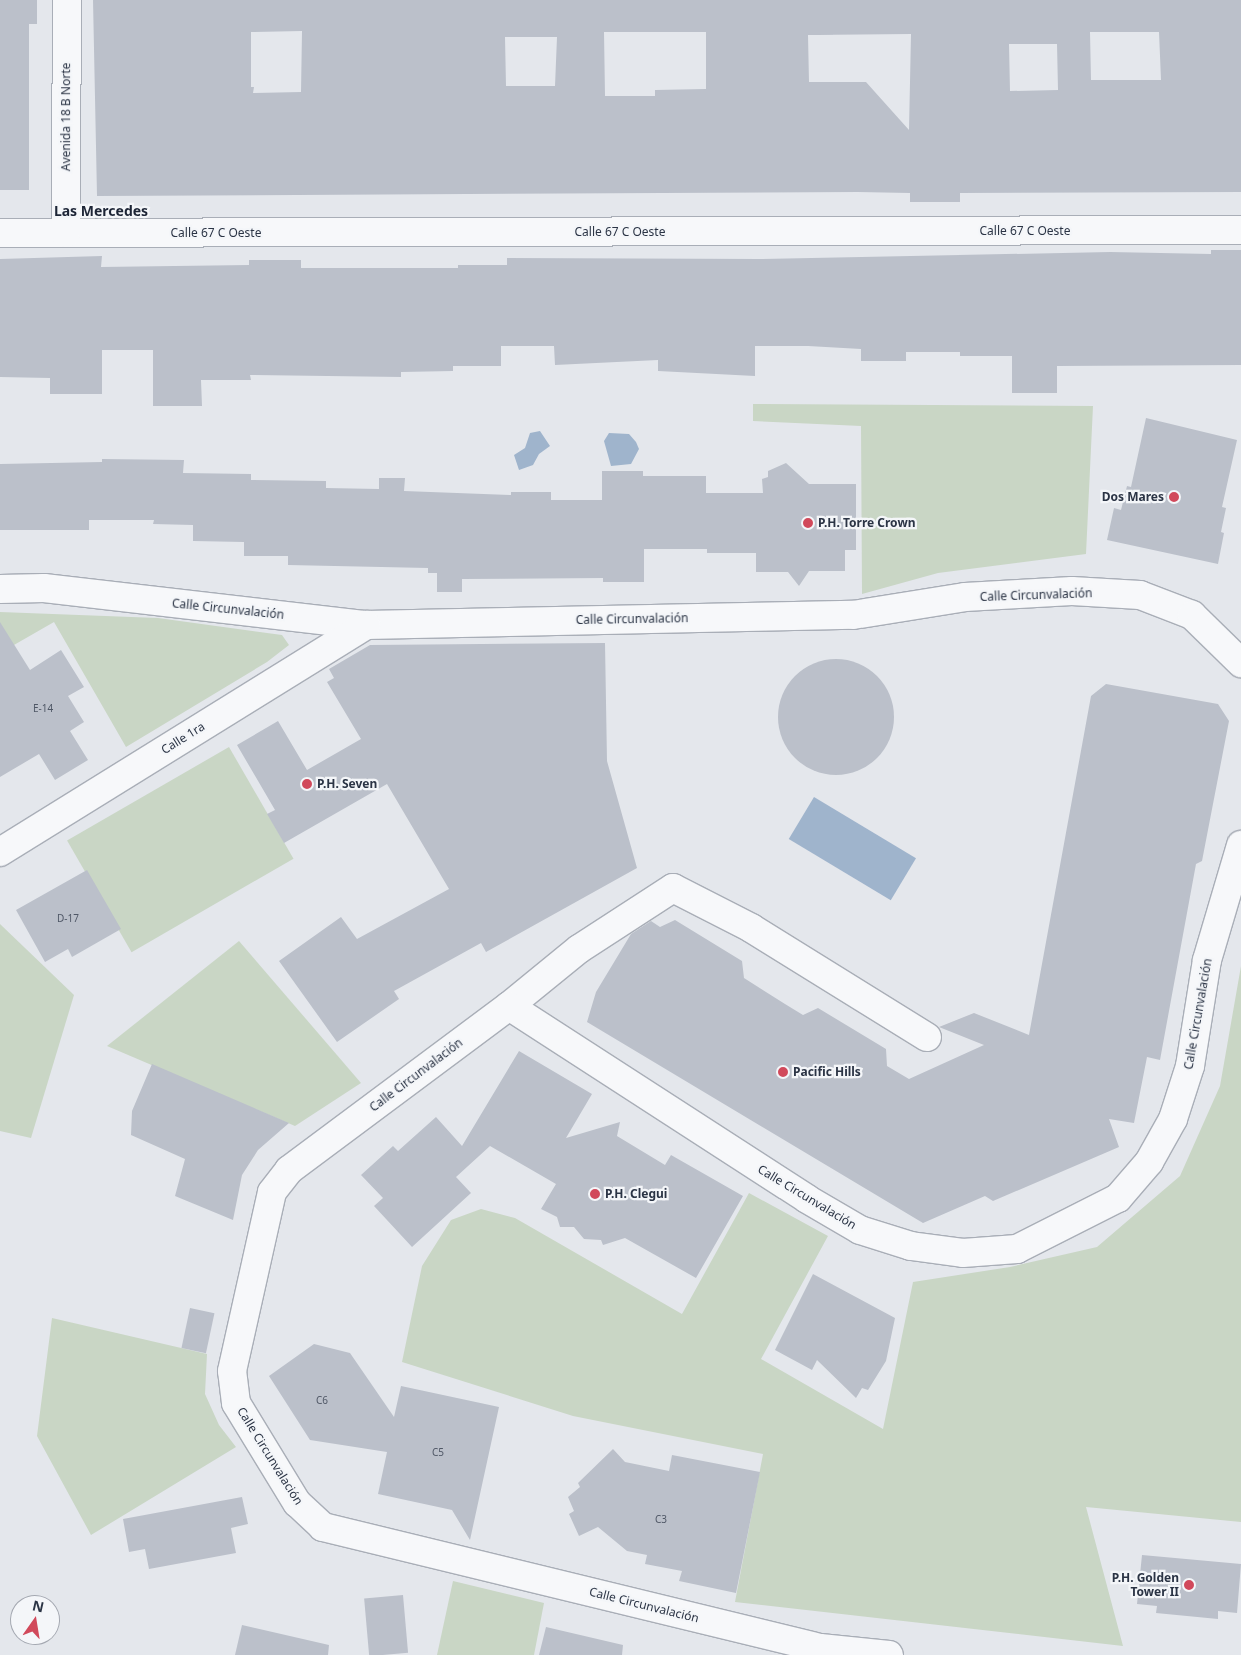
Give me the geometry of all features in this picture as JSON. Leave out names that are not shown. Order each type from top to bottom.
[{"type":"street","name":"Avenida 18 B Norte","points":[[66,233],[67,0]]},
{"type":"street","name":"Calle 67 C Oeste","points":[[0,233],[1241,230]]},
{"type":"street","name":"Calle Circunvalación","points":[[0,589],[44,588],[366,624],[853,615],[965,597],[1072,591],[1140,595],[1192,615],[1241,664]]},
{"type":"street","name":"Calle 1ra","points":[[0,852],[366,624]]},
{"type":"street","name":"Calle Circunvalación","points":[[509,1006],[807,1199],[860,1230],[912,1246],[963,1253],[1017,1249],[1118,1198],[1149,1162],[1173,1119],[1190,1066],[1207,960],[1241,845]]},
{"type":"street","name":"Calle Circunvalación","points":[[889,1655],[817,1651],[323,1527],[297,1503],[236,1403],[232,1371],[272,1192],[290,1170],[509,1006],[579,949],[673,888],[751,928],[927,1037]]},
{"type":"green space","points":[[753,404],[1093,406],[1086,554],[938,573],[862,594],[861,426],[753,421]]},
{"type":"green space","points":[[0,612],[158,618],[282,635],[289,645],[267,662],[126,747],[54,622],[0,653]]},
{"type":"green space","points":[[229,747],[294,859],[132,952],[67,840]]},
{"type":"green space","points":[[0,924],[74,995],[31,1138],[0,1131]]},
{"type":"green space","points":[[239,941],[361,1083],[295,1126],[107,1046]]},
{"type":"green space","points":[[1241,966],[1241,1522],[1086,1507],[1123,1646],[735,1602],[763,1454],[573,1416],[402,1362],[422,1266],[451,1220],[481,1209],[515,1218],[682,1314],[749,1193],[828,1236],[761,1359],[883,1429],[913,1282],[1010,1267],[1097,1247],[1180,1176],[1220,1086]]},
{"type":"green space","points":[[52,1318],[207,1354],[205,1394],[219,1425],[236,1447],[91,1535],[37,1436]]},
{"type":"green space","points":[[453,1581],[544,1603],[534,1655],[437,1655]]},
{"type":"water","points":[[540,431],[550,446],[539,454],[533,465],[519,470],[514,455],[525,448],[530,433]]},
{"type":"water","points":[[609,433],[629,434],[636,442],[639,449],[631,464],[611,466],[604,441]]},
{"type":"water","points":[[814,797],[916,858],[891,900],[789,839]]},
{"type":"building","points":[[0,0],[37,0],[37,24],[29,24],[29,190],[0,190]]},
{"type":"building","points":[[93,0],[1241,0],[1241,192],[960,193],[960,202],[910,202],[910,193],[858,192],[97,196]],"holes":[[[302,31],[301,92],[253,93],[254,87],[251,87],[251,32]],[[604,32],[706,32],[706,89],[655,90],[655,96],[605,96]],[[1090,32],[1159,32],[1161,80],[1091,80]],[[911,34],[909,130],[866,82],[809,82],[808,35]],[[505,37],[557,37],[555,86],[506,86]],[[1009,44],[1057,44],[1058,90],[1010,91]]]},
{"type":"building","points":[[1211,250],[1241,250],[1241,365],[1057,366],[1057,393],[1012,393],[1012,356],[960,356],[960,352],[906,352],[906,361],[861,361],[861,349],[808,346],[755,346],[755,376],[658,371],[658,360],[555,365],[554,346],[501,346],[501,366],[453,366],[453,371],[401,372],[401,377],[250,375],[251,380],[201,380],[202,406],[153,406],[153,350],[102,350],[102,394],[50,394],[50,378],[0,377],[0,259],[102,256],[101,267],[249,265],[249,260],[301,260],[301,268],[458,268],[458,265],[507,265],[507,258],[760,259],[1110,252],[1211,254]]},
{"type":"building","name":"Dos Mares","points":[[1146,418],[1237,440],[1222,507],[1226,508],[1221,532],[1224,533],[1218,564],[1107,540],[1114,508],[1121,510],[1127,486],[1131,487]]},
{"type":"building","points":[[102,459],[184,460],[183,473],[251,474],[251,480],[326,481],[326,488],[379,489],[379,478],[405,478],[404,491],[511,495],[511,492],[551,492],[551,500],[602,500],[602,471],[643,471],[643,476],[706,476],[706,493],[763,493],[762,479],[768,477],[768,471],[786,463],[809,484],[856,484],[856,550],[845,550],[845,571],[809,571],[799,586],[788,572],[756,572],[756,553],[707,553],[707,549],[644,549],[644,582],[603,582],[603,578],[462,579],[462,592],[437,592],[437,573],[428,573],[428,568],[288,565],[288,556],[244,556],[244,542],[193,541],[193,525],[153,524],[154,520],[89,520],[89,530],[0,530],[0,464],[102,462]]},
{"type":"building","points":[[0,622],[30,670],[61,650],[84,687],[68,696],[84,722],[70,731],[88,760],[55,780],[39,754],[0,777]]},
{"type":"building","points":[[605,643],[607,761],[637,868],[486,952],[481,943],[394,991],[399,999],[337,1042],[279,961],[341,917],[357,939],[449,889],[387,784],[284,843],[267,814],[275,810],[237,745],[278,721],[307,770],[361,739],[327,682],[334,678],[329,669],[370,645]]},
{"type":"building","points":[[836,659],[858,663],[877,676],[890,695],[894,717],[890,739],[877,758],[858,771],[836,775],[814,771],[795,758],[782,739],[778,717],[782,695],[795,676],[814,663]]},
{"type":"building","points":[[1106,684],[1218,704],[1229,721],[1202,861],[1196,864],[1160,1060],[1147,1057],[1134,1123],[1109,1119],[1119,1147],[993,1201],[985,1196],[923,1223],[587,1022],[596,992],[631,934],[651,921],[660,927],[675,920],[742,961],[744,978],[785,1004],[803,1015],[818,1008],[886,1049],[887,1066],[909,1079],[984,1045],[939,1027],[974,1013],[1029,1035],[1091,696]]},
{"type":"building","points":[[87,870],[121,929],[72,957],[68,949],[45,962],[16,910]]},
{"type":"building","points":[[519,1051],[592,1094],[566,1138],[620,1122],[617,1136],[665,1165],[671,1155],[743,1196],[696,1278],[625,1238],[603,1245],[601,1240],[584,1239],[574,1227],[560,1227],[557,1217],[541,1209],[556,1184],[490,1146],[456,1177],[471,1193],[412,1247],[374,1206],[383,1198],[361,1175],[393,1146],[398,1151],[436,1117],[462,1146]]},
{"type":"building","points":[[152,1064],[289,1123],[258,1150],[242,1175],[233,1220],[175,1196],[185,1159],[131,1135],[132,1111]]},
{"type":"building","points":[[813,1274],[895,1318],[886,1361],[868,1390],[862,1388],[856,1398],[817,1360],[812,1370],[775,1350]]},
{"type":"building","points":[[190,1308],[214,1313],[206,1353],[181,1348]]},
{"type":"building","points":[[314,1344],[350,1353],[394,1417],[401,1386],[499,1407],[470,1540],[452,1510],[378,1494],[387,1452],[310,1440],[269,1376]]},
{"type":"building","points":[[613,1449],[625,1462],[669,1471],[672,1455],[760,1472],[736,1593],[679,1581],[682,1571],[645,1564],[647,1555],[627,1551],[598,1527],[579,1536],[569,1514],[574,1511],[568,1497],[580,1487],[578,1483]]},
{"type":"building","points":[[242,1497],[248,1524],[231,1528],[236,1553],[149,1569],[145,1549],[129,1552],[123,1519]]},
{"type":"building","name":"P.H. Golden Tower II","points":[[1142,1555],[1241,1564],[1237,1613],[1218,1611],[1218,1619],[1156,1613],[1157,1606],[1137,1604]]},
{"type":"building","points":[[403,1595],[408,1653],[369,1655],[364,1598]]},
{"type":"building","points":[[242,1625],[329,1645],[328,1655],[235,1655]]},
{"type":"building","points":[[546,1627],[623,1645],[622,1655],[539,1655]]},
{"type":"place","name":"Dos Mares","points":[[1174,497]]},
{"type":"place","name":"P.H. Torre Crown","points":[[808,523]]},
{"type":"place","name":"P.H. Seven","points":[[307,784]]},
{"type":"place","name":"Pacific Hills","points":[[783,1072]]},
{"type":"place","name":"P.H. Clegui","points":[[595,1194]]},
{"type":"place","name":"P.H. Golden Tower II","points":[[1189,1585]]},
{"type":"district","name":"Las Mercedes","points":[[101,211]]}]
